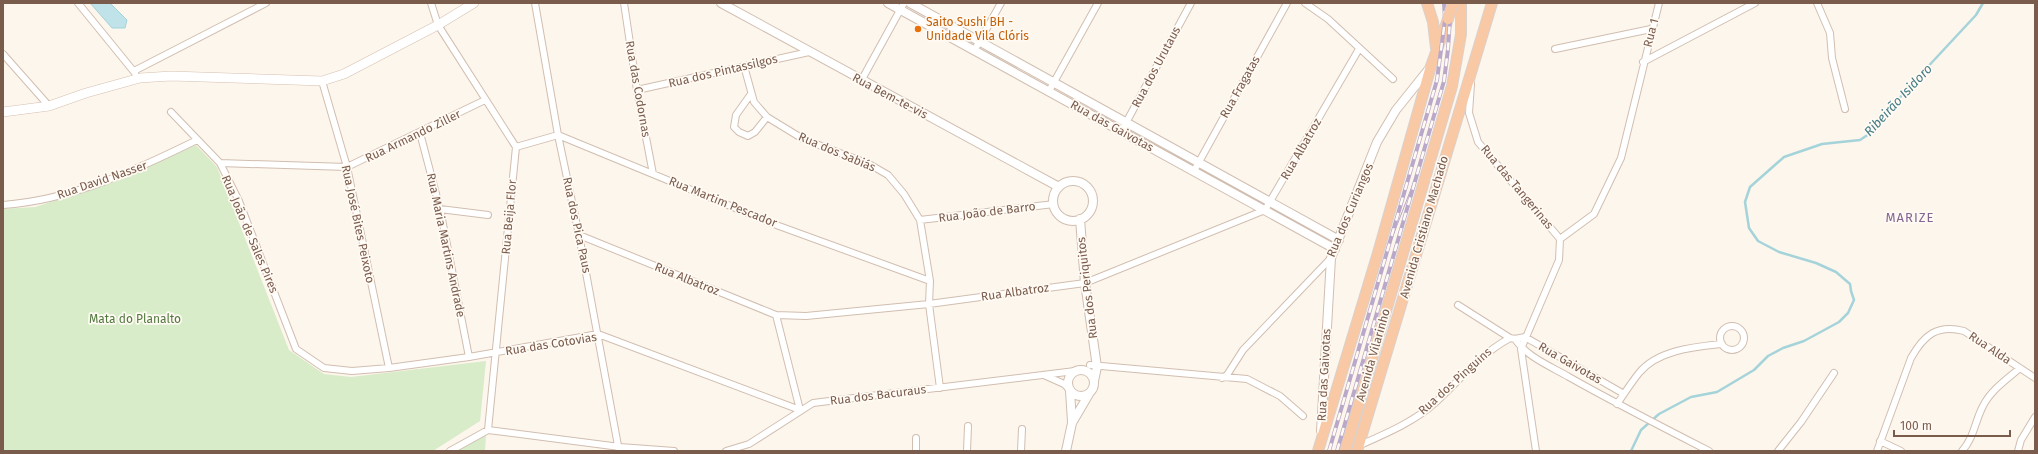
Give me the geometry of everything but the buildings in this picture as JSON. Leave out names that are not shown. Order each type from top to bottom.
[{"type":"highway","points":[[1427,3],[1433,22],[1436,52]]},
{"type":"highway","points":[[1319,447],[1380,246],[1431,66],[1453,3]]},
{"type":"highway","name":"Avenida Vilarinho","points":[[1345,451],[1452,86],[1461,34],[1461,3]]},
{"type":"highway","name":"Avenida Cristiano Machado","points":[[1357,449],[1492,3]]},
{"type":"main road","points":[[3,112],[49,106],[86,93],[140,78],[172,76],[322,81],[344,74],[438,25],[474,3]]},
{"type":"street","points":[[78,3],[140,78]]},
{"type":"street","points":[[134,71],[253,6],[266,3]]},
{"type":"street","points":[[431,3],[438,25],[516,147],[558,135]]},
{"type":"street","name":"Rua dos Pica Paus","points":[[535,3],[558,135],[579,235],[620,449]]},
{"type":"street","name":"Rua das Codornas","points":[[624,3],[637,90],[653,174]]},
{"type":"street","name":"Rua Bem-te-vis","points":[[721,3],[861,81],[1059,187]]},
{"type":"street","name":"Rua das Gaivotas","points":[[888,3],[902,6],[974,51],[1265,210],[1334,250]]},
{"type":"street","name":"Rua das Gaivotas","points":[[910,3],[1054,81],[1339,240]]},
{"type":"street","points":[[974,51],[1001,3]]},
{"type":"street","points":[[1049,91],[1098,3]]},
{"type":"street","name":"Rua dos Urutaus","points":[[1121,132],[1191,3]]},
{"type":"street","name":"Rua Fragatas","points":[[1194,171],[1287,3]]},
{"type":"street","points":[[1306,3],[1328,19],[1393,79]]},
{"type":"street","name":"Rua 1","points":[[1560,239],[1594,214],[1621,158],[1658,3]]},
{"type":"street","points":[[1643,62],[1755,3]]},
{"type":"street","points":[[1816,3],[1830,34],[1832,58],[1845,109]]},
{"type":"street","points":[[861,81],[902,6]]},
{"type":"street","points":[[1555,49],[1651,28]]},
{"type":"street","name":"Rua Albatroz","points":[[579,235],[776,315],[806,316],[929,304],[1085,283],[1265,210],[1359,49]]},
{"type":"street","name":"Rua dos Pintassilgos","points":[[637,90],[809,52]]},
{"type":"street","points":[[3,54],[49,106]]},
{"type":"street","name":"Rua das Tangerinas","points":[[1473,64],[1469,113],[1478,142],[1560,239]]},
{"type":"street","name":"Rua dos Sabiás","points":[[744,66],[754,102],[767,117],[803,139],[869,164],[888,175],[904,194],[920,220],[930,281],[929,304],[940,388]]},
{"type":"street","name":"Rua dos Curiangos","points":[[1222,378],[1227,375],[1243,350],[1331,258],[1377,142],[1386,126],[1431,66]]},
{"type":"street","name":"Rua José Bites Peixoto","points":[[322,81],[347,167],[389,368]]},
{"type":"street","points":[[751,94],[736,115],[734,128],[748,136],[755,132],[767,117]]},
{"type":"street","name":"Rua Armando Ziller","points":[[220,163],[347,167],[420,133],[485,100]]},
{"type":"street","name":"Rua João de Sales Pires","points":[[171,112],[220,163],[239,201],[296,349]]},
{"type":"street","name":"Rua Maria Martins Andrade","points":[[420,133],[440,209],[469,357]]},
{"type":"street","name":"Rua Martim Pescador","points":[[558,135],[780,226],[930,281]]},
{"type":"street","name":"Rua David Nasser","points":[[3,205],[31,203],[87,188],[146,165],[197,140]]},
{"type":"street","name":"Rua Beija Flor","points":[[488,430],[516,147]]},
{"type":"street","points":[[1074,181],[1083,183],[1089,188],[1093,198],[1092,206],[1087,215],[1080,219],[1072,220],[1062,217],[1054,204],[1055,195],[1059,187],[1066,182],[1074,181]]},
{"type":"street","name":"Rua João de Barro","points":[[920,220],[1054,204]]},
{"type":"street","points":[[440,209],[488,215]]},
{"type":"street","name":"Rua dos Periquitos","points":[[1080,219],[1085,283],[1096,357],[1086,368],[1094,381]]},
{"type":"street","points":[[1536,451],[1521,349],[1559,260],[1560,239]]},
{"type":"street","name":"Rua das Gaivotas","points":[[1319,447],[1331,258]]},
{"type":"street","name":"Rua Gaivotas","points":[[1458,305],[1513,338],[1521,349],[1618,404]]},
{"type":"street","points":[[776,315],[800,410]]},
{"type":"street","name":"Rua Alda","points":[[1880,441],[1911,358],[1919,344],[1930,334],[1942,329],[1952,328],[1964,331],[2035,378]]},
{"type":"street","name":"Rua das Cotovias","points":[[296,349],[324,368],[352,371],[389,368],[469,357],[598,334],[800,410]]},
{"type":"street","name":"Rua Gaivotas","points":[[1513,338],[1525,337],[1624,394]]},
{"type":"street","name":"Rua dos Pinguins","points":[[1357,449],[1418,415],[1436,402],[1491,349],[1513,338]]},
{"type":"street","points":[[1709,451],[1618,404],[1639,373],[1649,363],[1690,347],[1722,344]]},
{"type":"street","points":[[1066,451],[1072,423],[1069,377],[1086,368],[1094,381],[1093,388],[1072,423]]},
{"type":"street","name":"Rua dos Bacuraus","points":[[726,451],[749,444],[800,410],[814,404],[1086,368],[1248,379],[1280,396],[1303,416]]},
{"type":"street","points":[[1962,451],[1973,434],[1983,406],[1994,390],[2020,368]]},
{"type":"street","points":[[1778,451],[1834,373]]},
{"type":"street","points":[[1042,374],[1064,384],[1069,390],[1078,396],[1089,393]]},
{"type":"street","points":[[2018,451],[2021,440],[2035,417]]},
{"type":"street","points":[[967,451],[968,426]]},
{"type":"street","points":[[1021,451],[1022,429]]},
{"type":"street","points":[[450,451],[488,430],[620,449],[674,451]]},
{"type":"street","points":[[916,438],[916,451]]},
{"type":"street","points":[[1877,451],[1880,441],[1900,451]]},
{"type":"green space","name":"Mata do Planalto","points":[[196,145],[217,167],[289,350],[324,374],[351,377],[486,361],[480,421],[433,451],[3,451],[3,209],[35,207],[114,182]]},
{"type":"green space","points":[[486,434],[485,451],[456,451]]},
{"type":"water","points":[[90,3],[110,3],[127,20],[125,28],[112,28]]},
{"type":"waterway","name":"Ribeirão Isidoro","points":[[1631,451],[1641,430],[1659,414],[1691,397],[1717,392],[1754,370],[1768,356],[1783,348],[1804,341],[1839,322],[1848,313],[1854,300],[1850,284],[1836,272],[1816,263],[1779,252],[1758,241],[1749,228],[1745,202],[1750,187],[1784,157],[1822,144],[1860,140],[1869,134],[1909,87],[1976,15],[1983,3]]},
{"type":"tram line","points":[[1389,246],[1416,176]]},
{"type":"railway","points":[[1329,451],[1437,80],[1445,20],[1444,3]]},
{"type":"railway","points":[[1337,451],[1444,81],[1451,3]]},
{"type":"place","name":"Saito Sushi BH - Unidade Vila Clóris","points":[[918,29]]},
{"type":"district","name":"MARIZE","points":[[1910,217]]}]
